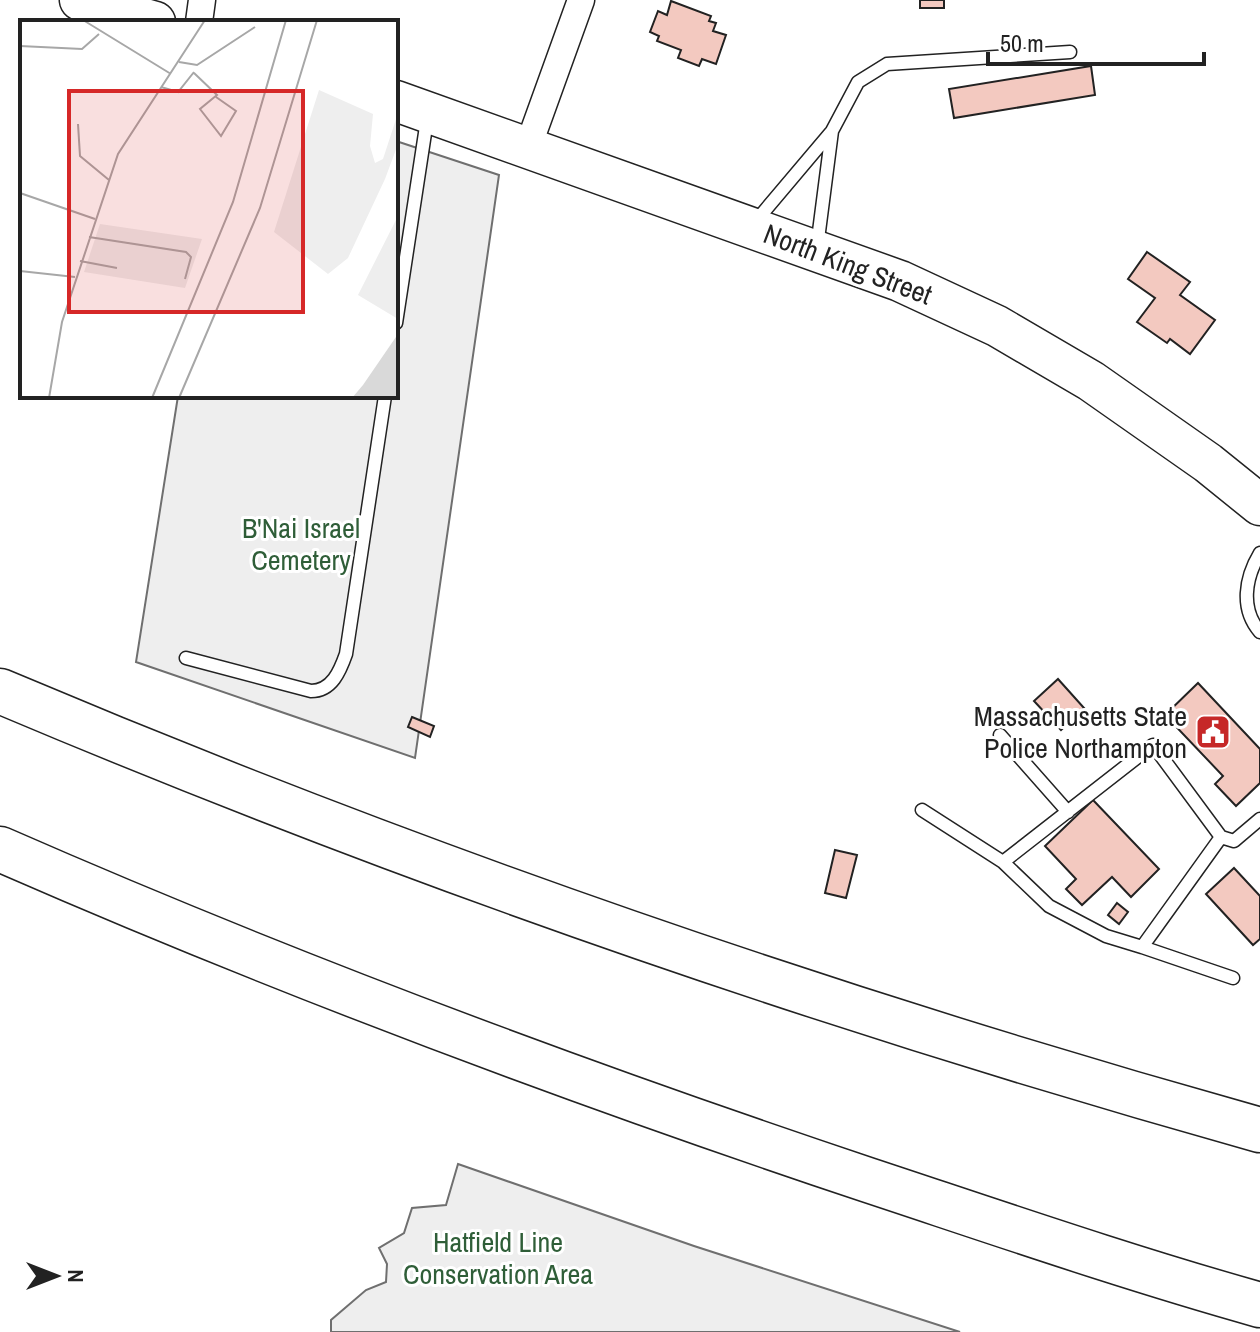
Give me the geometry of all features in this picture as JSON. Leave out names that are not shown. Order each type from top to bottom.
[{"type":"highway","points":[[0,691],[227,785],[423,861],[627,934],[824,1000],[1260,1130]]},
{"type":"highway","points":[[0,849],[199,933],[591,1083],[984,1218],[1260,1305]]},
{"type":"main road","points":[[80,0],[148,20]]},
{"type":"main road","name":"North King Street","points":[[412,107],[900,281],[997,326],[1091,381],[1208,463],[1260,505]]},
{"type":"street","points":[[199,20],[202,0]]},
{"type":"street","points":[[528,147],[581,0]]},
{"type":"lane","points":[[752,227],[832,131],[858,82],[887,64],[1070,52]]},
{"type":"lane","points":[[398,296],[412,107]]},
{"type":"lane","points":[[816,250],[832,131]]},
{"type":"lane","points":[[186,658],[311,691],[318,691],[332,683],[346,654],[385,398]]},
{"type":"lane","points":[[1260,553],[1245,587],[1251,621],[1260,632]]},
{"type":"lane","points":[[1000,735],[1068,812]]},
{"type":"lane","points":[[1003,862],[1153,745],[1221,837],[1234,841],[1260,819]]},
{"type":"lane","points":[[922,810],[1003,862],[1049,906],[1106,936],[1233,978]]},
{"type":"lane","points":[[1142,947],[1221,837]]},
{"type":"green space","name":"B'Nai Israel Cemetery","points":[[398,142],[499,175],[415,758],[136,662],[178,398],[398,398]]},
{"type":"green space","name":"Hatfield Line Conservation Area","points":[[458,1164],[694,1246],[960,1332],[331,1332],[331,1320],[366,1290],[386,1282],[387,1264],[379,1248],[404,1233],[412,1208],[446,1205]]},
{"type":"building","points":[[920,0],[944,0],[944,8],[920,8]]},
{"type":"building","points":[[671,1],[711,16],[709,21],[716,23],[713,31],[726,35],[716,64],[702,59],[699,66],[678,58],[681,50],[657,41],[659,36],[650,32],[658,11],[667,15]]},
{"type":"building","points":[[1091,66],[1095,95],[954,118],[949,89]]},
{"type":"building","points":[[1147,252],[1190,282],[1180,295],[1215,320],[1190,354],[1170,339],[1167,343],[1137,322],[1155,298],[1128,279]]},
{"type":"building","points":[[1058,679],[1084,708],[1061,730],[1034,701]]},
{"type":"building","name":"Massachusetts State Police Northampton","points":[[1198,683],[1260,749],[1260,783],[1236,806],[1215,784],[1223,776],[1165,715]]},
{"type":"building","points":[[412,717],[434,726],[430,737],[408,727]]},
{"type":"building","points":[[1093,800],[1159,869],[1131,897],[1112,877],[1082,905],[1066,889],[1076,879],[1045,846]]},
{"type":"building","points":[[835,850],[857,855],[846,898],[825,893]]},
{"type":"building","points":[[1234,868],[1260,896],[1260,939],[1253,945],[1206,894]]},
{"type":"building","points":[[1117,903],[1128,912],[1119,924],[1108,915]]},
{"type":"place","name":"Massachusetts State Police Northampton","points":[[1213,732]]}]
